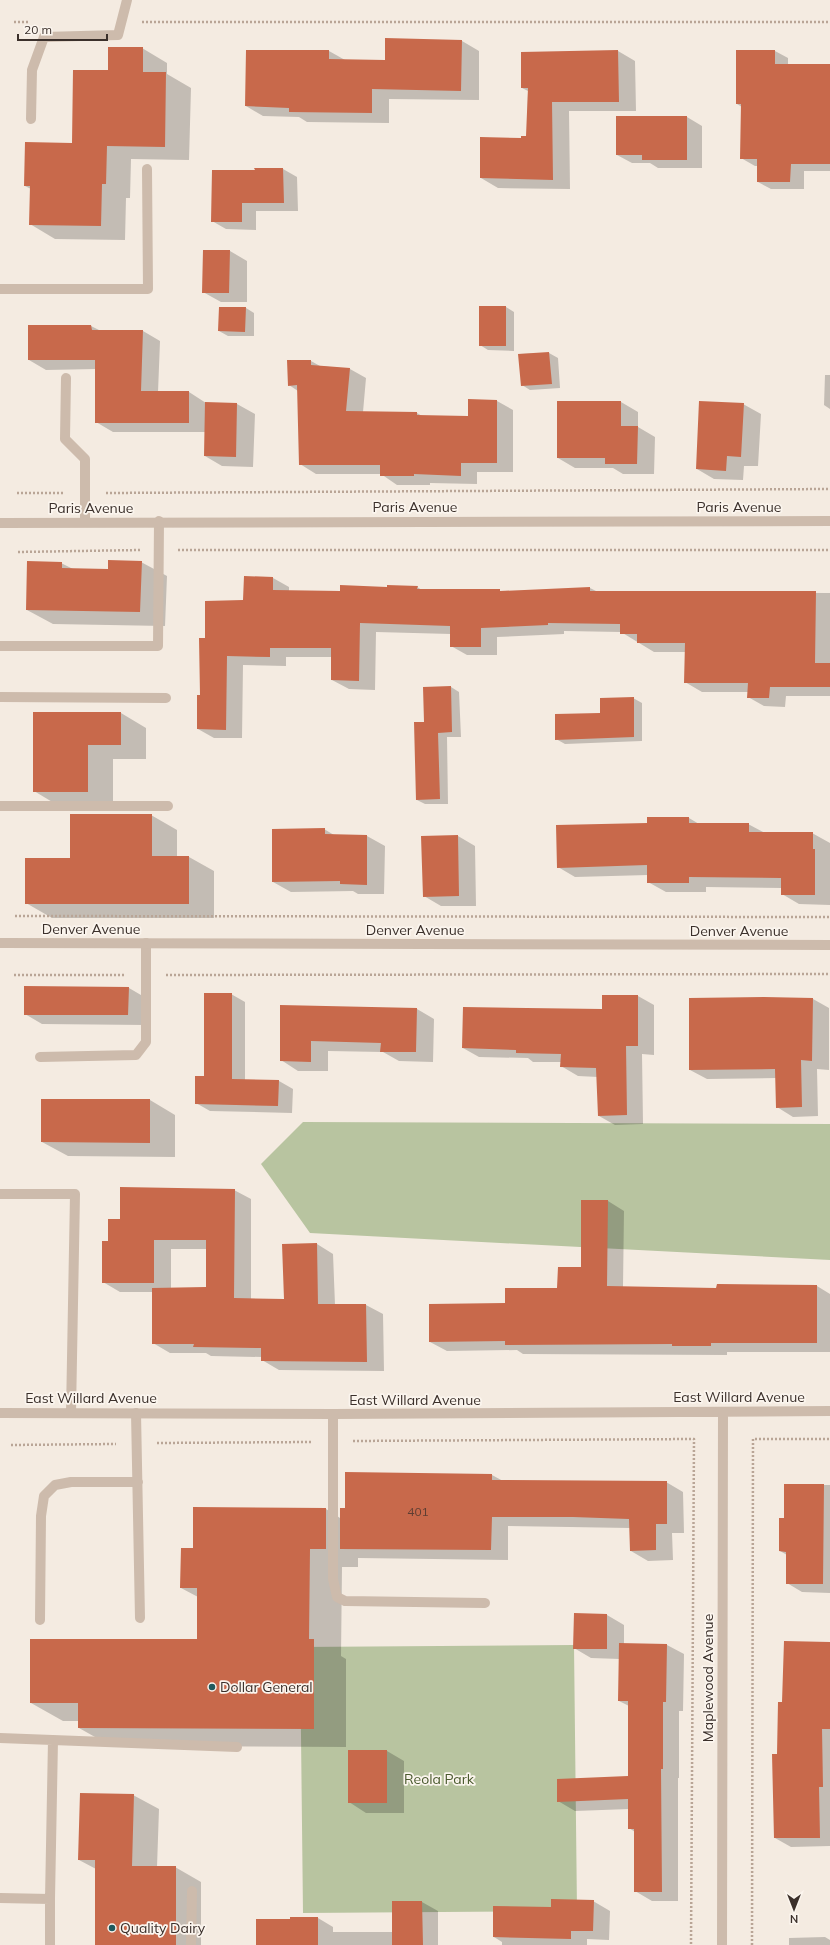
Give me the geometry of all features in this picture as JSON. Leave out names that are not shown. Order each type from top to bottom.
[{"type":"street","points":[[31,119],[32,70],[44,37],[118,36],[127,0]]},
{"type":"street","points":[[0,289],[148,289],[147,169]]},
{"type":"street","points":[[66,378],[65,439],[85,459],[85,521]]},
{"type":"street","name":"Paris Avenue","points":[[0,523],[85,521],[830,521]]},
{"type":"street","points":[[0,646],[158,646],[159,521]]},
{"type":"street","points":[[0,697],[166,698]]},
{"type":"street","points":[[0,806],[168,806]]},
{"type":"street","name":"Denver Avenue","points":[[0,943],[830,945]]},
{"type":"street","points":[[40,1057],[136,1055],[146,1042],[146,943]]},
{"type":"street","points":[[0,1194],[76,1194],[71,1413]]},
{"type":"street","name":"East Willard Avenue","points":[[0,1413],[333,1414],[830,1411]]},
{"type":"street","name":"Maplewood Avenue","points":[[722,1945],[723,1412]]},
{"type":"street","points":[[136,1413],[140,1618]]},
{"type":"street","points":[[333,1414],[333,1579],[337,1597],[345,1601],[485,1603]]},
{"type":"street","points":[[40,1620],[41,1516],[44,1496],[56,1485],[72,1482],[138,1482]]},
{"type":"street","points":[[0,1738],[237,1747]]},
{"type":"street","points":[[50,1945],[53,1740]]},
{"type":"street","points":[[191,1945],[192,1891]]},
{"type":"street","points":[[0,1898],[50,1899]]},
{"type":"path","points":[[14,22],[37,22]]},
{"type":"path","points":[[121,22],[830,22]]},
{"type":"path","points":[[17,493],[830,489]]},
{"type":"path","points":[[18,552],[158,550],[830,550]]},
{"type":"path","points":[[15,916],[830,917]]},
{"type":"path","points":[[14,975],[830,974]]},
{"type":"path","points":[[11,1445],[694,1439],[691,1945]]},
{"type":"path","points":[[752,1945],[753,1439],[830,1439]]},
{"type":"green space","points":[[303,1122],[830,1124],[830,1260],[310,1233],[261,1164]]},
{"type":"green space","name":"Reola Park","points":[[574,1645],[577,1911],[303,1913],[300,1647]]},
{"type":"building","points":[[385,38],[462,40],[461,91],[372,89],[372,113],[289,112],[289,108],[245,106],[246,50],[329,50],[329,59],[385,60]]},
{"type":"building","points":[[108,47],[143,47],[143,72],[166,72],[165,147],[107,146],[106,184],[102,184],[101,226],[29,225],[30,186],[24,186],[25,142],[72,143],[73,70],[108,70]]},
{"type":"building","points":[[618,50],[619,102],[552,102],[553,180],[480,178],[480,137],[521,138],[521,136],[526,136],[528,88],[521,88],[521,52]]},
{"type":"building","points":[[736,50],[775,50],[775,64],[830,64],[830,164],[791,164],[790,182],[757,182],[757,159],[740,159],[741,104],[736,104]]},
{"type":"building","points":[[616,116],[687,116],[687,160],[642,160],[642,155],[616,155]]},
{"type":"building","points":[[254,168],[283,168],[284,203],[242,203],[242,222],[211,222],[212,170],[255,170]]},
{"type":"building","points":[[203,250],[230,250],[229,293],[202,293]]},
{"type":"building","points":[[479,306],[506,306],[506,346],[479,346]]},
{"type":"building","points":[[219,307],[246,307],[245,332],[218,331]]},
{"type":"building","points":[[28,325],[91,325],[92,330],[143,330],[141,391],[189,391],[189,423],[95,423],[95,360],[28,360]]},
{"type":"building","points":[[549,352],[552,384],[521,386],[518,354]]},
{"type":"building","points":[[287,360],[311,360],[311,365],[350,368],[346,411],[417,412],[417,415],[468,416],[468,399],[497,400],[497,463],[461,463],[461,476],[414,474],[414,476],[380,476],[380,465],[299,465],[297,385],[288,386]]},
{"type":"building","points":[[557,401],[621,401],[621,426],[638,426],[637,464],[605,464],[605,458],[557,458]]},
{"type":"building","points":[[699,401],[744,403],[741,457],[727,456],[726,471],[696,469]]},
{"type":"building","points":[[205,402],[237,403],[236,457],[204,456]]},
{"type":"building","points":[[108,560],[142,561],[140,612],[26,610],[27,561],[62,562],[62,568],[108,569]]},
{"type":"building","points":[[244,576],[273,577],[273,590],[340,591],[340,585],[387,587],[387,585],[418,586],[417,589],[500,589],[500,591],[590,587],[590,591],[816,591],[815,663],[830,663],[830,687],[770,687],[769,698],[747,698],[748,683],[684,683],[685,643],[637,643],[637,634],[620,634],[620,624],[548,623],[548,625],[481,628],[481,647],[450,647],[450,626],[360,623],[359,681],[331,680],[331,648],[270,648],[270,657],[227,656],[226,730],[197,729],[197,695],[200,695],[199,638],[205,638],[205,601],[243,600]]},
{"type":"building","points":[[451,686],[452,732],[438,733],[440,799],[416,800],[414,722],[424,722],[423,687]]},
{"type":"building","points":[[634,697],[634,737],[555,740],[555,714],[600,713],[600,698]]},
{"type":"building","points":[[33,712],[121,712],[121,745],[88,745],[88,792],[33,792]]},
{"type":"building","points":[[70,814],[152,814],[152,856],[189,856],[189,904],[25,904],[25,858],[70,858]]},
{"type":"building","points":[[647,817],[689,817],[689,823],[749,823],[749,832],[813,832],[813,849],[815,849],[815,895],[781,895],[781,878],[689,877],[689,883],[647,883],[647,865],[557,868],[556,825],[647,823]]},
{"type":"building","points":[[325,828],[325,834],[367,835],[367,885],[340,884],[340,881],[272,882],[272,829]]},
{"type":"building","points":[[458,835],[459,896],[423,897],[421,836]]},
{"type":"building","points":[[24,986],[129,987],[128,1015],[24,1015]]},
{"type":"building","points":[[204,993],[232,993],[232,1079],[279,1080],[278,1106],[195,1104],[195,1076],[204,1076]]},
{"type":"building","points":[[602,995],[638,995],[638,1046],[626,1046],[627,1115],[598,1116],[596,1068],[560,1067],[561,1054],[516,1053],[516,1050],[462,1048],[463,1007],[602,1009]]},
{"type":"building","points":[[689,998],[813,998],[812,1061],[801,1060],[802,1107],[776,1108],[775,1069],[689,1070]]},
{"type":"building","points":[[280,1005],[417,1008],[416,1052],[380,1052],[381,1043],[311,1041],[311,1062],[280,1061]]},
{"type":"building","points":[[41,1099],[150,1099],[150,1143],[41,1142]]},
{"type":"building","points":[[120,1187],[235,1189],[234,1298],[284,1299],[282,1244],[317,1243],[318,1304],[366,1304],[367,1362],[261,1361],[261,1348],[193,1347],[194,1344],[152,1344],[152,1288],[206,1287],[206,1240],[154,1240],[154,1283],[102,1283],[102,1241],[108,1241],[108,1219],[120,1219]]},
{"type":"building","points":[[581,1200],[608,1200],[607,1286],[716,1288],[717,1284],[817,1285],[817,1343],[711,1343],[711,1346],[672,1346],[672,1344],[505,1345],[505,1341],[429,1342],[429,1304],[505,1303],[505,1288],[557,1288],[558,1267],[581,1267]]},
{"type":"building","points":[[345,1472],[492,1474],[492,1480],[667,1481],[667,1524],[656,1524],[656,1550],[630,1551],[629,1519],[573,1517],[492,1517],[491,1550],[340,1549],[340,1508],[345,1508]]},
{"type":"building","points":[[784,1484],[824,1484],[823,1584],[786,1584],[786,1552],[779,1551],[779,1518],[784,1518]]},
{"type":"building","points":[[193,1507],[326,1508],[326,1549],[310,1549],[309,1639],[314,1639],[314,1729],[78,1728],[78,1703],[30,1703],[30,1639],[197,1639],[197,1588],[180,1588],[181,1548],[193,1548]]},
{"type":"building","points":[[574,1613],[607,1614],[607,1649],[573,1649]]},
{"type":"building","points":[[784,1641],[830,1642],[830,1729],[822,1729],[823,1787],[819,1787],[820,1838],[774,1838],[772,1754],[777,1754],[778,1702],[782,1702]]},
{"type":"building","points":[[619,1643],[667,1644],[666,1702],[663,1702],[663,1769],[661,1769],[662,1892],[634,1892],[634,1829],[628,1829],[628,1799],[557,1802],[557,1779],[628,1776],[628,1701],[618,1701]]},
{"type":"building","points":[[348,1750],[387,1750],[387,1803],[348,1803]]},
{"type":"building","points":[[80,1793],[134,1794],[132,1866],[176,1866],[176,1945],[95,1945],[95,1860],[78,1860]]},
{"type":"building","points":[[551,1899],[594,1900],[593,1931],[571,1931],[571,1939],[493,1937],[493,1906],[551,1907]]},
{"type":"building","points":[[392,1901],[422,1901],[423,1945],[392,1945]]},
{"type":"building","points":[[290,1917],[318,1917],[318,1945],[256,1945],[256,1919],[290,1919]]},
{"type":"place","name":"Dollar General","points":[[212,1687]]},
{"type":"place","name":"Quality Dairy","points":[[112,1928]]}]
